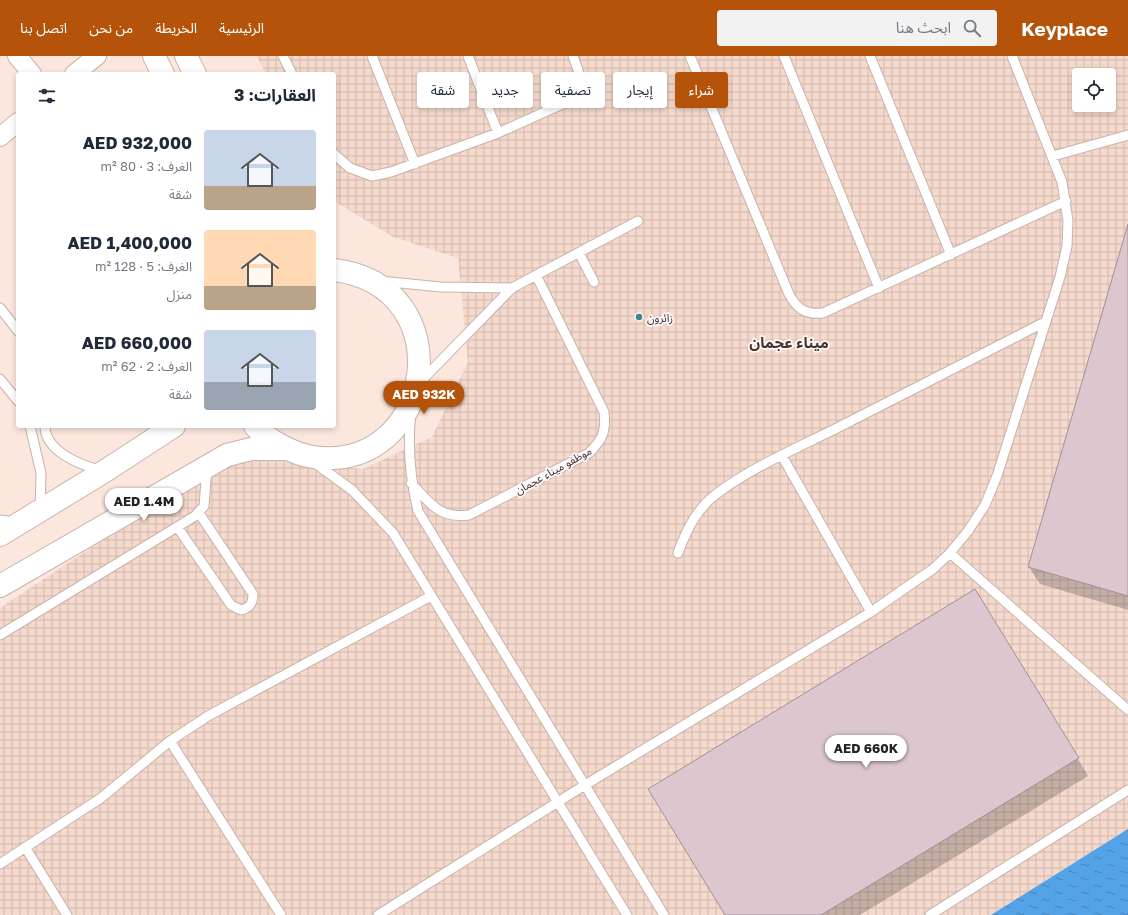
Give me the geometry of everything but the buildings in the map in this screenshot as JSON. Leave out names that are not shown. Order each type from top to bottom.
[{"type":"main road","points":[[154,56],[162,72]]},
{"type":"main road","points":[[186,56],[194,72]]},
{"type":"main road","points":[[0,586],[227,455],[251,449],[337,457],[368,448],[382,440],[394,429],[415,393],[420,360],[416,336],[406,314],[391,295],[371,280],[340,268]]},
{"type":"main road","points":[[0,535],[10,522],[40,511],[106,471],[171,428]]},
{"type":"main road","points":[[259,428],[295,452]]},
{"type":"street","points":[[17,56],[30,72]]},
{"type":"street","points":[[77,72],[97,56]]},
{"type":"street","points":[[0,137],[16,124]]},
{"type":"lane","points":[[283,56],[291,72]]},
{"type":"lane","points":[[372,56],[415,164]]},
{"type":"lane","points":[[468,56],[498,133]]},
{"type":"lane","points":[[336,156],[350,168],[372,176],[391,172],[415,164],[498,133],[576,98],[580,90],[581,81],[573,56]]},
{"type":"lane","points":[[690,56],[793,302],[802,311],[812,314],[823,313],[1066,201]]},
{"type":"lane","points":[[784,56],[879,288]]},
{"type":"lane","points":[[870,56],[951,255]]},
{"type":"lane","points":[[378,915],[557,802],[871,612],[933,569],[950,553],[972,525],[984,505],[997,476],[1060,277],[1067,246],[1068,221],[1062,182],[1053,156],[1012,56]]},
{"type":"lane","points":[[1053,156],[1128,135]]},
{"type":"lane","points":[[638,222],[512,288],[415,393],[409,429],[411,483],[418,511],[664,915]]},
{"type":"lane","points":[[579,253],[594,282]]},
{"type":"lane","name":"موظفو ميناء عجمان","points":[[411,483],[440,511],[450,516],[469,515],[589,453],[600,442],[605,426],[604,412],[536,275]]},
{"type":"lane","points":[[371,280],[441,287],[512,288]]},
{"type":"lane","points":[[0,308],[16,328]]},
{"type":"lane","points":[[678,553],[686,532],[698,512],[714,496],[733,483],[782,456],[1046,322]]},
{"type":"lane","points":[[0,379],[16,399]]},
{"type":"lane","points":[[30,428],[41,473],[40,511]]},
{"type":"lane","points":[[46,428],[48,438],[55,447],[70,458],[87,467],[106,471]]},
{"type":"lane","points":[[295,452],[329,472],[373,511],[393,533],[557,802],[628,915]]},
{"type":"lane","points":[[782,456],[871,612]]},
{"type":"lane","points":[[0,635],[178,528],[199,513],[205,500],[208,465]]},
{"type":"lane","points":[[178,528],[231,606],[241,610],[246,609],[253,600],[253,594],[199,513]]},
{"type":"lane","points":[[950,553],[1128,710]]},
{"type":"lane","points":[[0,864],[101,798],[170,741],[227,704],[303,666],[431,596]]},
{"type":"lane","points":[[170,741],[280,915]]},
{"type":"lane","points":[[930,915],[1128,790]]},
{"type":"lane","points":[[25,847],[67,915]]},
{"type":"shaded area","points":[[257,56],[1128,56],[1128,829],[991,915],[0,915],[0,608],[212,468],[246,456],[363,469],[432,437],[468,362],[458,258],[393,237],[336,202],[336,72],[265,72]]},
{"type":"water","points":[[1128,829],[1128,915],[991,915]]},
{"type":"place","name":"زائرون","points":[[639,317]]},
{"type":"district","name":"ميناء عجمان","points":[[789,342]]}]
